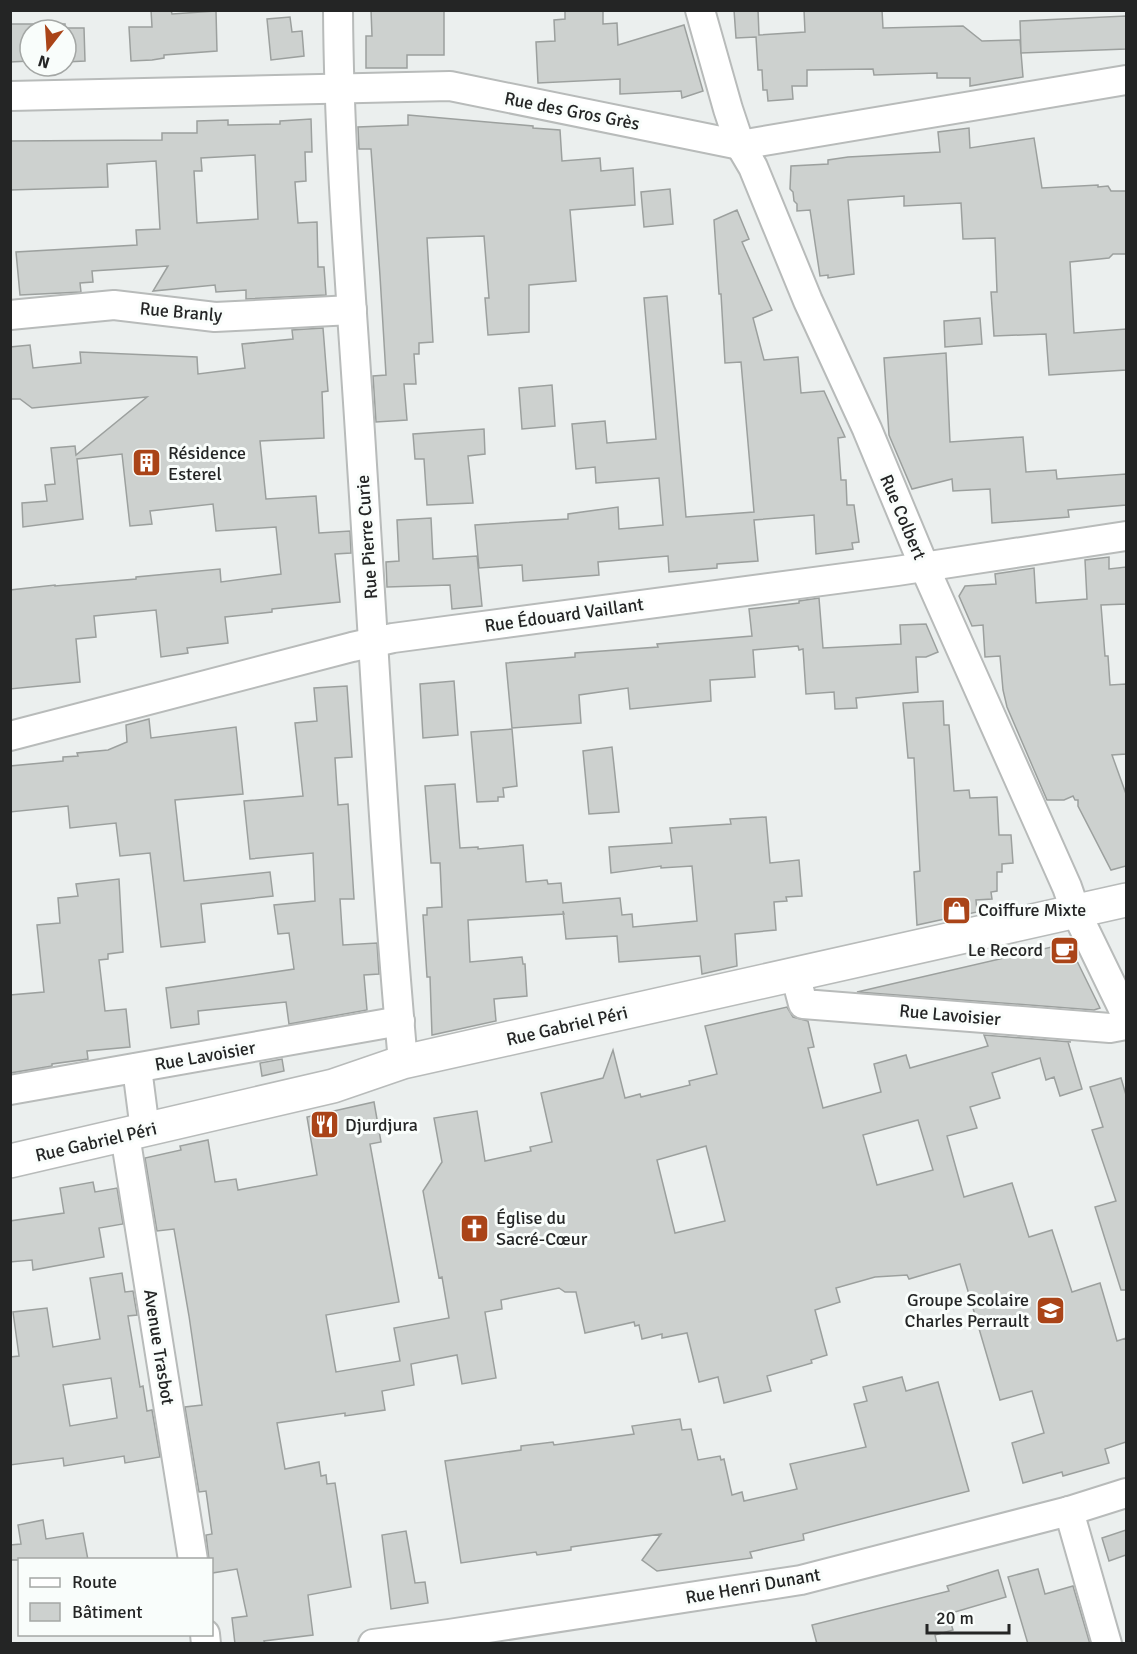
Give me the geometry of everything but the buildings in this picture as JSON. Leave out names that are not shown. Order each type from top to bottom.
[{"type":"main road","name":"Rue Gabriel Péri","points":[[10,1161],[333,1086],[404,1062],[1126,900]]},
{"type":"street","name":"Rue Pierre Curie","points":[[338,10],[352,310],[373,642],[404,1062]]},
{"type":"street","name":"Rue Colbert","points":[[700,10],[728,109],[741,145],[753,167],[808,301],[867,429],[924,566],[1075,910],[1126,1015]]},
{"type":"street","name":"Rue des Gros Grès","points":[[10,96],[450,86],[741,145],[1126,81]]},
{"type":"street","name":"Rue Branly","points":[[10,315],[114,305],[215,317],[352,310]]},
{"type":"street","name":"Rue Édouard Vaillant","points":[[10,735],[373,642],[1126,536]]},
{"type":"street","name":"Rue Lavoisier","points":[[795,974],[803,1004],[1110,1028],[1126,1025]]},
{"type":"street","name":"Rue Lavoisier","points":[[10,1090],[400,1021]]},
{"type":"street","name":"Avenue Trasbot","points":[[136,1068],[135,1132],[193,1558]]},
{"type":"street","name":"Rue Henri Dunant","points":[[373,1644],[801,1580],[1069,1511],[1126,1493]]},
{"type":"street","points":[[1069,1511],[1107,1644]]},
{"type":"place","name":"Résidence Esterel","points":[[147,463]]},
{"type":"place","name":"Coiffure Mixte","points":[[957,910]]},
{"type":"place","name":"Le Record","points":[[1064,950]]},
{"type":"place","name":"Djurdjura","points":[[324,1125]]},
{"type":"place","name":"Église du Sacré-Cœur","points":[[475,1228]]},
{"type":"place","name":"Groupe Scolaire Charles Perrault","points":[[1050,1310]]}]
